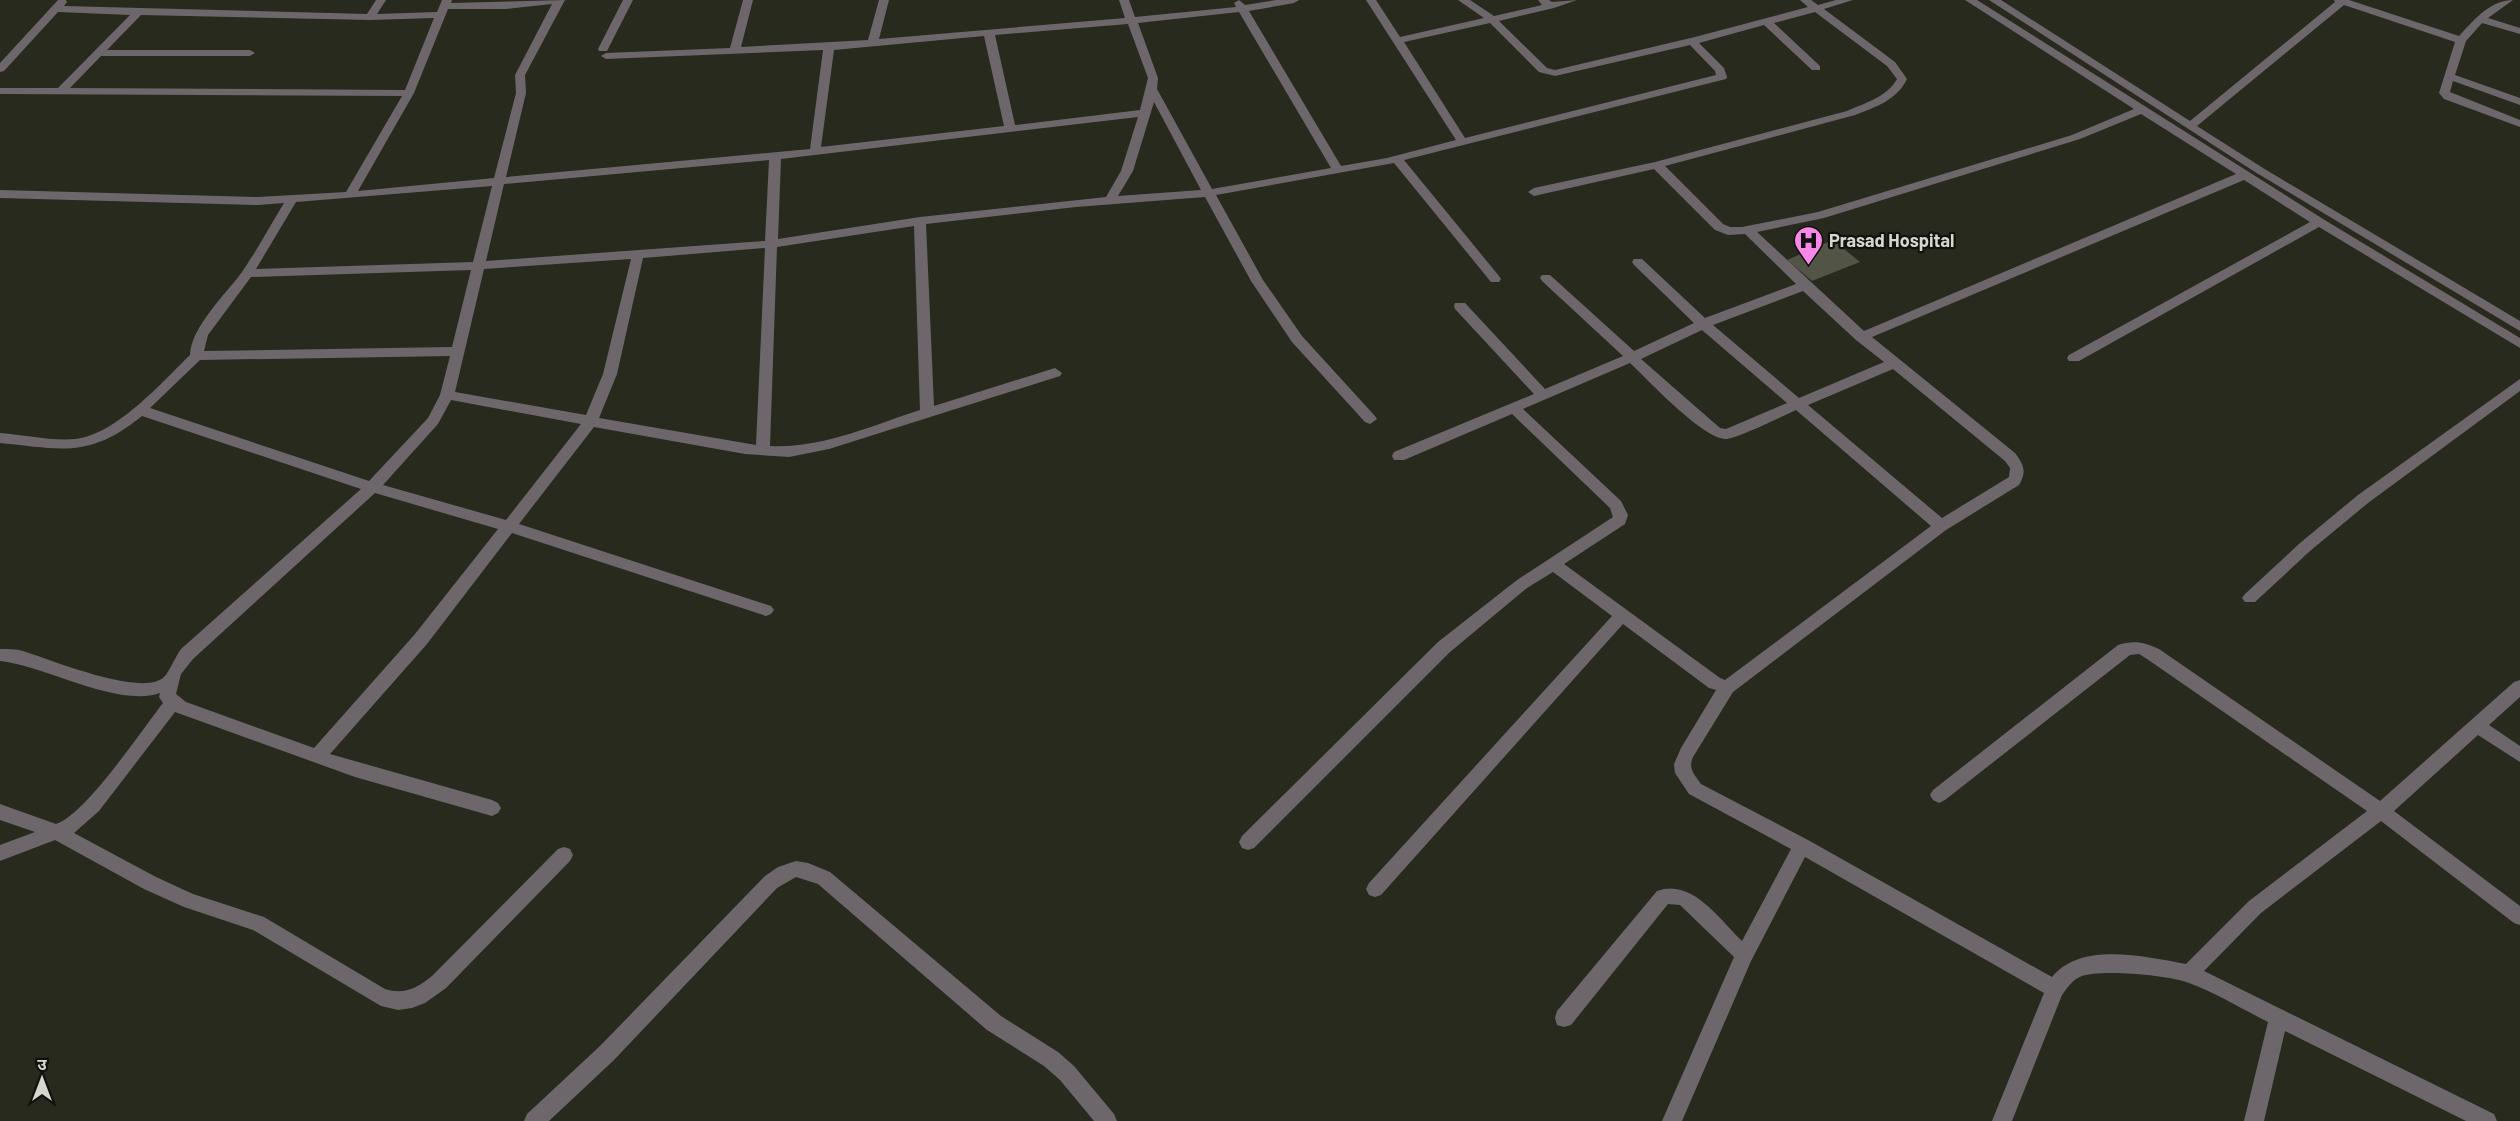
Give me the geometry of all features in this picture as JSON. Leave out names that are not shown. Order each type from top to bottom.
[{"type":"street","points":[[0,69],[65,0]]},
{"type":"street","points":[[370,17],[381,0]]},
{"type":"street","points":[[628,0],[604,53],[722,53],[735,50],[829,47],[1133,20],[1240,4],[1294,0]]},
{"type":"street","points":[[735,50],[748,0]]},
{"type":"street","points":[[873,43],[884,0]]},
{"type":"street","points":[[1110,200],[1128,171],[1152,89],[1153,78],[1124,0]]},
{"type":"street","points":[[1371,0],[1463,143]]},
{"type":"street","points":[[1463,0],[1492,19],[1543,70],[1556,73],[1692,41],[1848,0]]},
{"type":"street","points":[[1396,41],[1492,19],[1547,3],[1572,0]]},
{"type":"street","points":[[1534,192],[1657,165],[1851,113],[1882,99],[1897,89],[1902,80],[1891,64],[1805,0]]},
{"type":"street","points":[[1970,0],[2245,176],[2520,344]]},
{"type":"street","points":[[1994,0],[2322,209],[2520,327]]},
{"type":"street","points":[[2508,0],[2480,19],[2461,40],[2443,91],[2445,95],[2520,124]]},
{"type":"street","points":[[55,9],[370,17],[444,7],[559,1],[520,75],[521,93],[447,395],[433,421],[372,486],[186,654],[176,666],[167,697],[172,702],[355,770],[492,808]]},
{"type":"street","points":[[2190,126],[2341,1],[2461,40]]},
{"type":"street","points":[[1240,4],[1338,170]]},
{"type":"street","points":[[350,195],[409,93],[444,7]]},
{"type":"street","points":[[61,91],[138,12]]},
{"type":"street","points":[[2480,19],[2520,31]]},
{"type":"street","points":[[1767,22],[1816,69]]},
{"type":"street","points":[[989,33],[1010,129]]},
{"type":"street","points":[[247,273],[477,266],[773,244],[920,221],[1110,200],[1208,193],[1338,170],[1463,143],[1722,77],[1720,70],[1692,41]]},
{"type":"street","points":[[815,151],[829,47]]},
{"type":"street","points":[[97,53],[250,53]]},
{"type":"street","points":[[2449,76],[2520,102]]},
{"type":"street","points":[[1152,89],[1257,281],[1297,339],[1370,419]]},
{"type":"street","points":[[0,90],[409,93]]},
{"type":"street","points":[[1657,165],[1719,227],[1728,231],[1748,230],[1820,215],[2076,138],[2141,110]]},
{"type":"street","points":[[0,194],[242,201],[350,195],[775,156],[1145,113]]},
{"type":"street","points":[[763,451],[775,156]]},
{"type":"street","points":[[1396,158],[1495,279]]},
{"type":"street","points":[[1861,337],[2245,176]]},
{"type":"street","points":[[197,356],[197,345],[202,334],[247,273],[292,199]]},
{"type":"street","points":[[920,221],[927,412]]},
{"type":"street","points":[[2074,357],[2319,222]]},
{"type":"street","points":[[1553,564],[1715,683],[1727,687],[1734,685],[1941,526],[2014,481],[2018,476],[2010,457],[1892,364],[1803,286],[1748,230]]},
{"type":"street","points":[[317,756],[421,639],[591,421],[610,374],[638,253]]},
{"type":"street","points":[[1638,262],[1703,324],[1941,526]]},
{"type":"street","points":[[1546,278],[1631,358],[1717,433],[1727,434],[1892,364]]},
{"type":"street","points":[[1399,456],[1631,358],[1703,324],[1803,286]]},
{"type":"street","points":[[1460,306],[1543,395]]},
{"type":"street","points":[[0,438],[82,443],[102,435],[140,410],[197,356],[456,351]]},
{"type":"street","points":[[447,395],[763,451],[789,452],[819,446],[1055,373]]},
{"type":"street","points":[[2250,598],[2305,547],[2363,499],[2520,384]]},
{"type":"street","points":[[1248,842],[1444,647],[1522,584],[1617,523],[1621,515],[1616,505],[1514,408]]},
{"type":"street","points":[[140,410],[766,610]]},
{"type":"street","points":[[1375,889],[1623,614]]},
{"type":"street","points":[[1939,795],[2124,650],[2132,647],[2141,648],[2381,811],[2520,917]]},
{"type":"street","points":[[0,655],[20,657],[90,680],[133,690],[151,689],[170,682]]},
{"type":"street","points":[[1727,687],[1682,764],[1683,773],[1695,789],[1802,846],[2055,989]]},
{"type":"street","points":[[2189,972],[2255,907],[2381,811],[2520,687]]},
{"type":"street","points":[[0,854],[70,827],[93,806],[172,702]]},
{"type":"street","points":[[2478,726],[2520,755]]},
{"type":"street","points":[[0,812],[56,832],[150,883],[190,901],[258,924],[381,997],[395,1002],[423,994],[439,982],[564,855]]},
{"type":"street","points":[[1672,1121],[1744,955],[1802,846]]},
{"type":"street","points":[[534,1121],[607,1053],[771,882],[782,873],[795,869],[806,869],[824,878],[994,1023],[1051,1059],[1067,1073],[1107,1121]]},
{"type":"street","points":[[1564,1018],[1663,897],[1674,895],[1686,899],[1744,955]]},
{"type":"street","points":[[2001,1121],[2055,989],[2066,975],[2078,967],[2128,966],[2189,972],[2487,1121]]},
{"type":"street","points":[[2254,1121],[2279,1018]]},
{"type":"building","points":[[1833,240],[1860,262],[1812,281],[1787,260]]},
{"type":"place","name":"Prasad Hospital","points":[[1808,266]]}]
